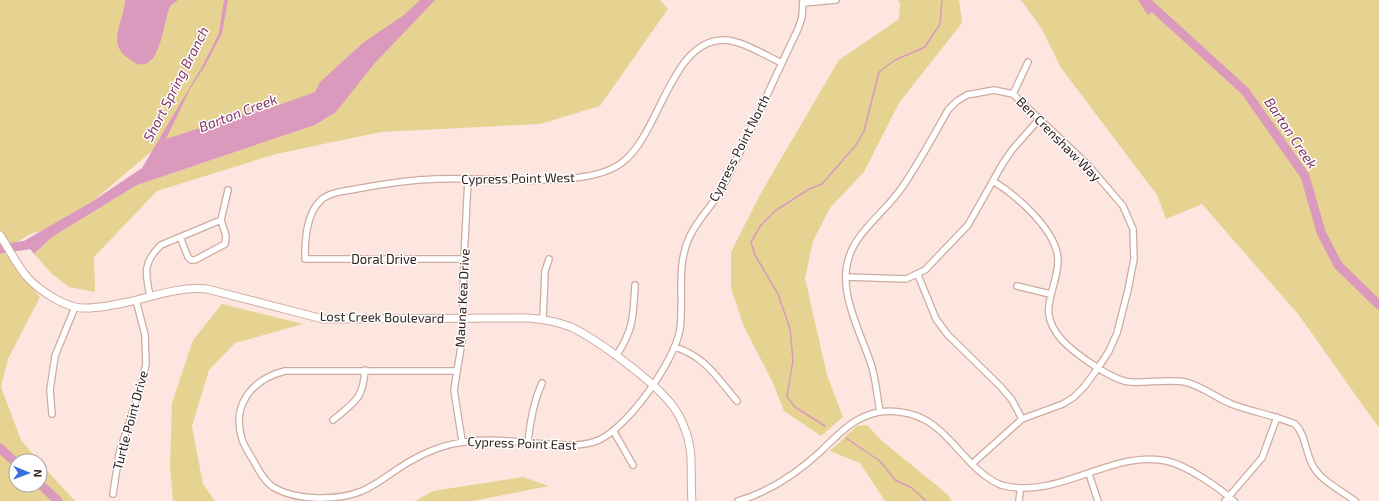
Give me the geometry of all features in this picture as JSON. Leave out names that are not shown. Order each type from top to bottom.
[{"type":"street","points":[[803,2],[836,0]]},
{"type":"street","name":"Cypress Point North","points":[[653,386],[675,347],[681,317],[682,261],[689,238],[722,187],[782,63],[798,29],[802,16],[803,2]]},
{"type":"street","name":"Cypress Point West","points":[[305,260],[310,218],[315,207],[323,199],[334,193],[397,182],[436,179],[569,179],[598,174],[611,169],[623,161],[642,141],[680,69],[689,55],[698,47],[709,42],[723,40],[735,42],[782,63]]},
{"type":"street","points":[[1013,94],[1028,62]]},
{"type":"street","name":"Ben Crenshaw Way","points":[[880,412],[872,365],[852,312],[847,291],[846,277],[856,240],[902,188],[948,110],[957,101],[967,95],[994,90],[1013,94],[1040,118],[1088,166],[1123,206],[1133,229],[1134,259],[1117,333],[1109,351],[1084,387],[1074,397],[1063,404],[1022,418],[973,463]]},
{"type":"street","points":[[846,277],[906,279],[918,275],[925,270],[961,234],[1012,150],[1040,118]]},
{"type":"street","name":"Mauna Kea Drive","points":[[462,441],[454,390],[464,318],[464,259],[468,179]]},
{"type":"street","points":[[993,181],[1010,192],[1020,201],[1053,239],[1057,249],[1058,261],[1048,308],[1050,321],[1063,341],[1098,368],[1124,382],[1184,382],[1194,385],[1233,405],[1278,417],[1295,424],[1300,429],[1312,464],[1317,473],[1356,501]]},
{"type":"street","points":[[180,237],[188,257],[191,260],[195,260],[225,244],[226,236],[221,220],[228,190]]},
{"type":"street","points":[[150,296],[146,276],[147,264],[150,258],[162,245],[221,220]]},
{"type":"street","name":"Lost Creek Boulevard","points":[[0,235],[28,278],[57,299],[75,307],[89,308],[136,300],[173,291],[197,288],[207,289],[323,318],[543,319],[570,327],[616,356],[653,386],[666,398],[675,410],[686,433],[691,449],[692,501]]},
{"type":"street","name":"Doral Drive","points":[[305,260],[464,259]]},
{"type":"street","points":[[543,319],[545,271],[549,259]]},
{"type":"street","points":[[918,275],[936,319],[948,335],[1001,387],[1022,418]]},
{"type":"street","points":[[616,356],[627,340],[632,328],[634,286]]},
{"type":"street","points":[[1017,286],[1050,294]]},
{"type":"street","name":"Turtle Point Drive","points":[[112,494],[119,454],[142,382],[146,364],[145,335],[136,300]]},
{"type":"street","points":[[52,414],[50,390],[54,356],[75,307]]},
{"type":"street","points":[[675,347],[694,354],[705,363],[737,401]]},
{"type":"street","points":[[333,420],[356,401],[364,384],[365,370]]},
{"type":"street","name":"Cypress Point East","points":[[456,371],[285,371],[270,374],[250,390],[242,404],[240,415],[242,441],[264,479],[284,493],[299,496],[331,498],[347,496],[374,485],[408,462],[431,450],[462,441],[482,439],[578,445],[601,439],[614,432],[653,386]]},
{"type":"street","points":[[528,442],[531,414],[535,399],[542,383]]},
{"type":"street","points":[[738,501],[756,496],[776,485],[801,468],[838,434],[855,421],[880,412],[907,413],[932,423],[987,477],[999,485],[1020,492],[1047,490],[1141,460],[1168,461],[1199,477],[1227,499],[1234,501]]},
{"type":"street","points":[[1227,499],[1262,458],[1278,417]]},
{"type":"street","points":[[614,432],[633,465]]},
{"type":"street","points":[[1090,477],[1098,501]]},
{"type":"street","points":[[1019,501],[1020,492]]},
{"type":"shaded area","points":[[0,0],[660,0],[668,9],[600,106],[540,124],[381,132],[276,154],[157,191],[94,257],[95,292],[69,287],[52,274],[34,254],[52,237],[137,185],[315,125],[336,112],[340,106],[166,139],[93,201],[44,230],[30,234],[3,251],[40,297],[8,359],[1,387],[21,440],[32,453],[8,453],[8,493],[48,493],[48,472],[75,501],[0,501]]},
{"type":"shaded area","points":[[125,0],[178,0],[170,6],[158,48],[154,57],[148,63],[139,64],[129,59],[119,48],[117,34],[124,10]]},
{"type":"shaded area","points":[[224,0],[228,0],[222,33],[205,66],[190,89],[166,139],[246,113],[265,110],[315,92],[320,82],[364,42],[404,15],[420,0],[435,0],[374,64],[336,112],[315,125],[137,185],[52,237],[34,254],[24,241],[93,201],[142,168],[203,65],[219,33]]},
{"type":"shaded area","points":[[898,0],[959,0],[962,23],[899,103],[864,172],[830,208],[813,241],[805,278],[827,375],[843,417],[821,436],[784,411],[773,383],[744,327],[731,288],[731,252],[762,191],[839,60],[899,19],[900,4]]},
{"type":"shaded area","points":[[1021,0],[1379,0],[1379,428],[1298,314],[1202,204],[1166,219],[1157,195],[1061,68],[1042,29]]},
{"type":"shaded area","points":[[1138,0],[1147,0],[1155,9],[1148,15]]},
{"type":"shaded area","points":[[222,304],[303,324],[235,343],[209,370],[192,426],[203,484],[215,501],[173,501],[170,466],[172,403],[193,340]]},
{"type":"shaded area","points":[[867,425],[881,440],[947,494],[952,501],[885,501],[860,463],[830,451],[857,426]]},
{"type":"shaded area","points":[[523,477],[549,486],[473,501],[415,501],[433,491]]},
{"type":"waterway","points":[[825,426],[795,407],[787,397],[793,360],[790,329],[778,294],[755,255],[751,242],[761,225],[775,211],[809,189],[822,184],[856,145],[864,131],[879,72],[895,60],[925,47],[940,24],[942,0]]},
{"type":"waterway","name":"Barton Creek","points":[[1145,0],[1245,91],[1305,176],[1321,232],[1338,265],[1379,305]]},
{"type":"waterway","name":"Barton Creek","points":[[0,249],[34,244],[38,241]]},
{"type":"waterway","points":[[846,438],[880,461],[895,480],[912,488],[926,501]]},
{"type":"waterway","name":"Barton Creek","points":[[0,448],[8,456]]},
{"type":"waterway","name":"Barton Creek","points":[[48,492],[58,501]]},
{"type":"water label","name":"Short Spring Branch","points":[[176,84]]}]
